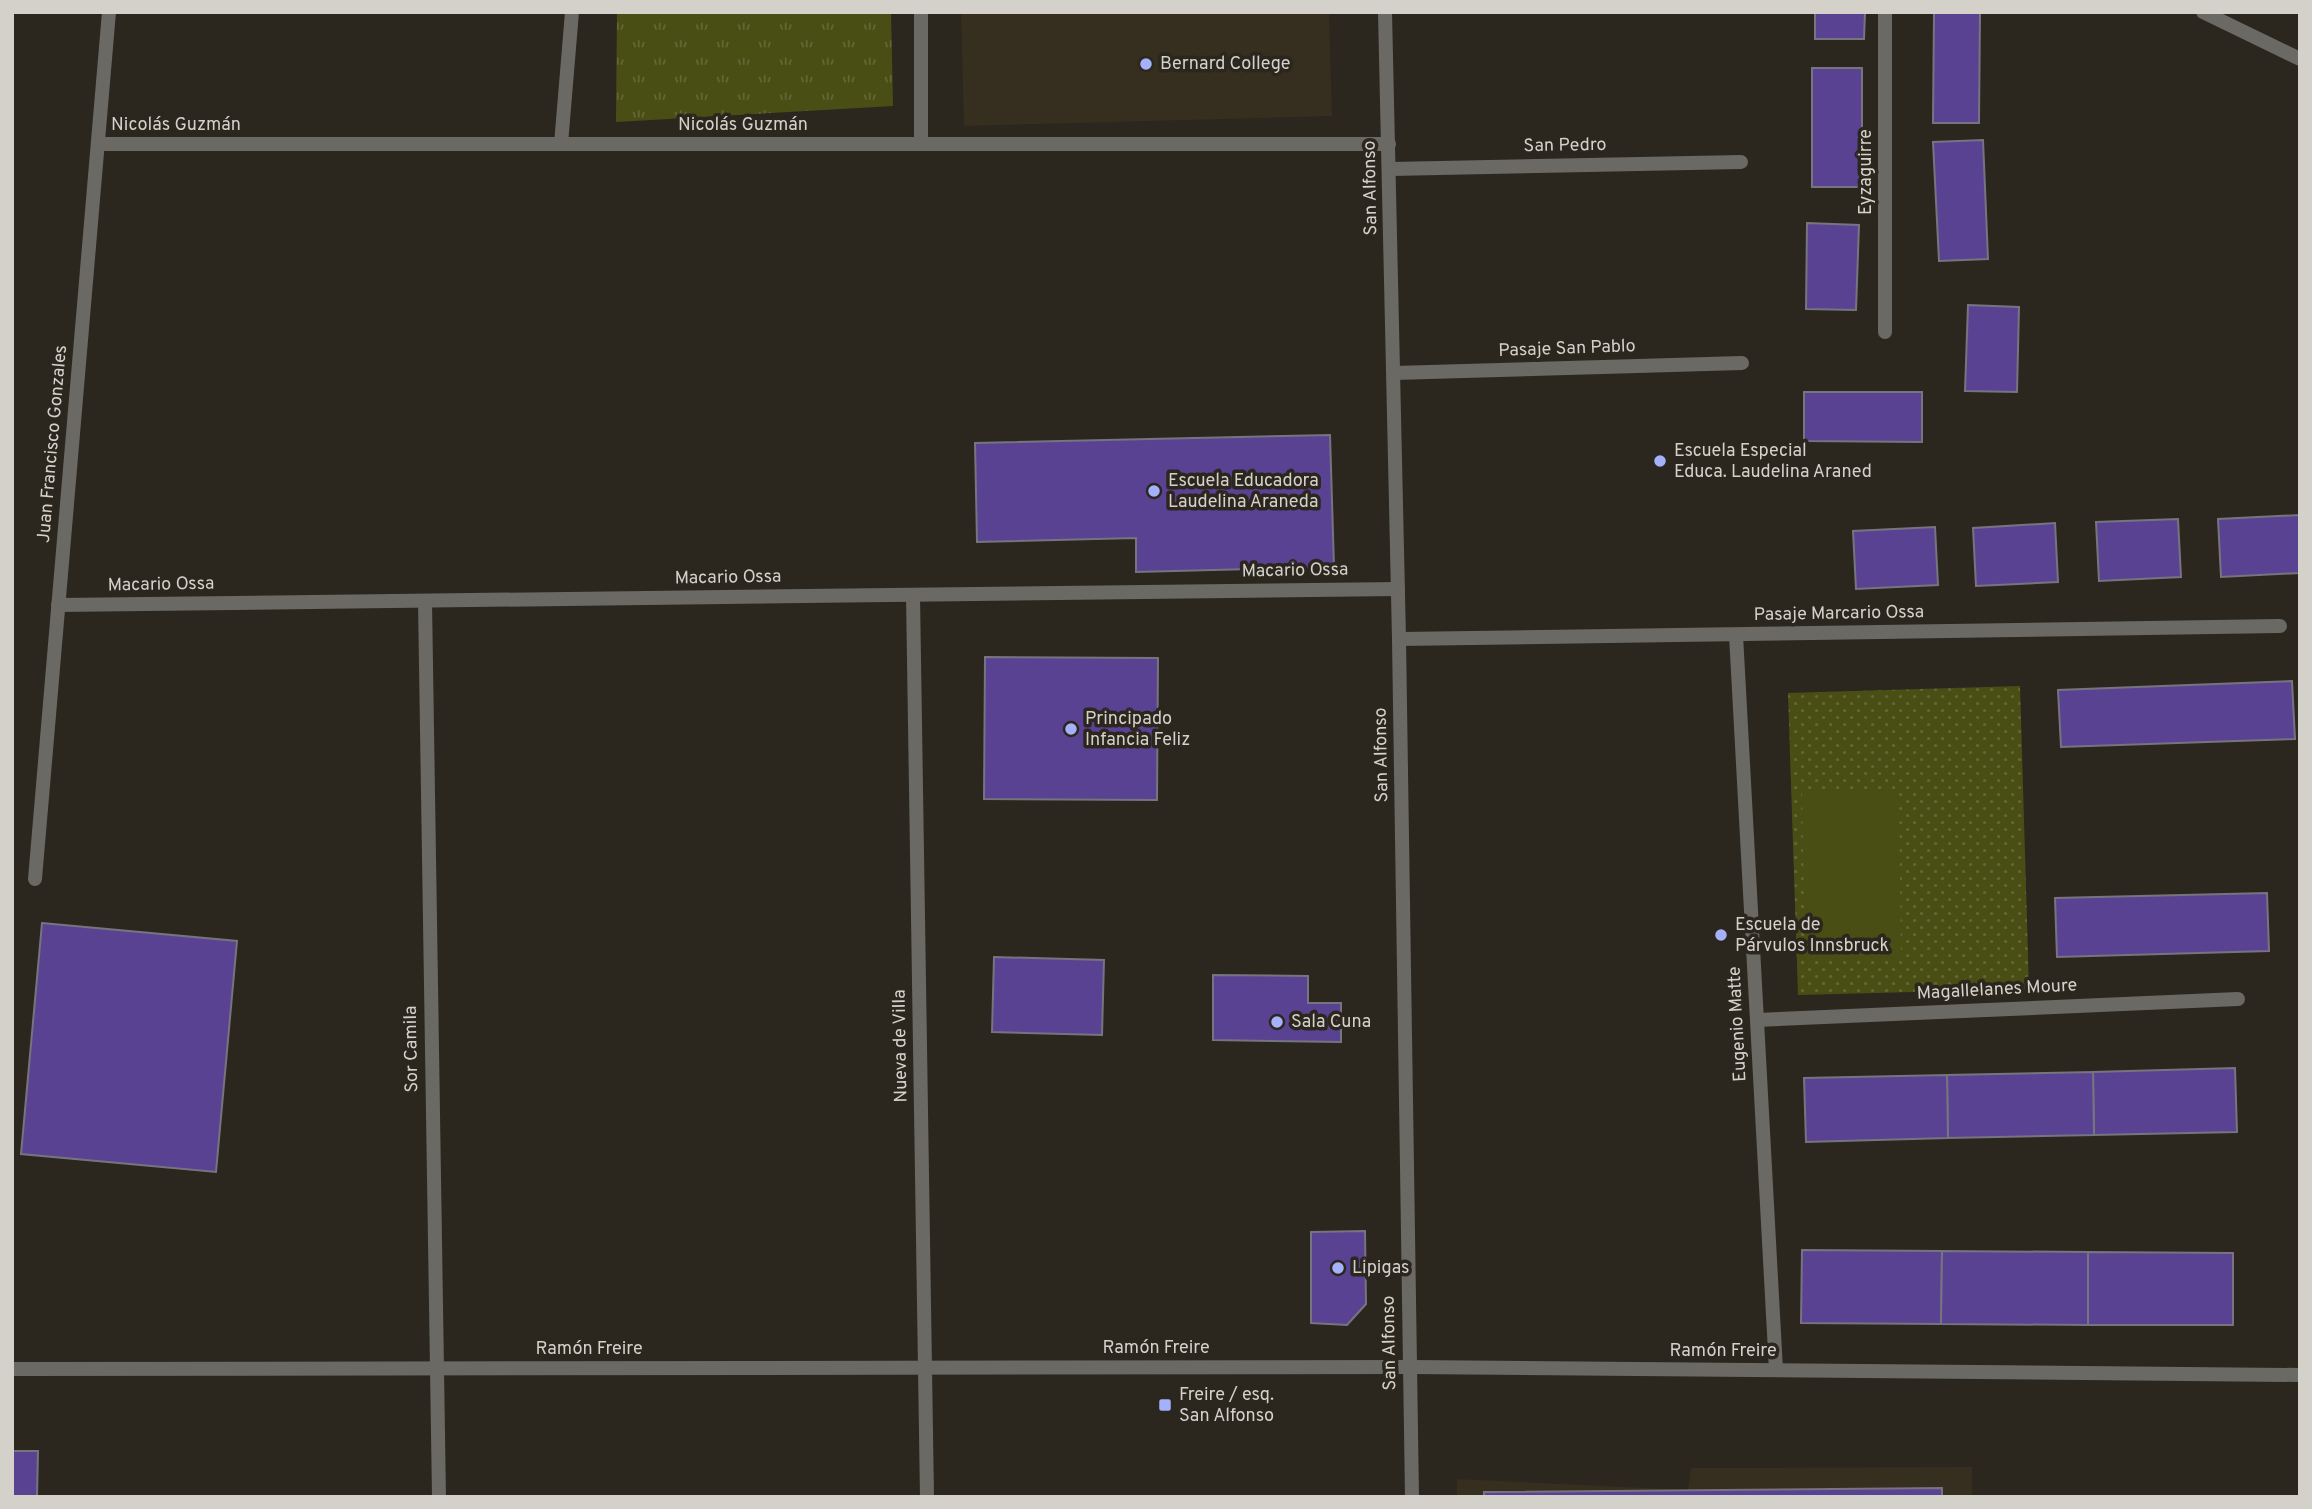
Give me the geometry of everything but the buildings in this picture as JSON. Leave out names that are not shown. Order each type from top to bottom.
[{"type":"street","name":"Juan Francisco Gonzales","points":[[34,879],[109,12]]},
{"type":"street","points":[[561,144],[572,12]]},
{"type":"street","points":[[920,12],[921,144]]},
{"type":"street","name":"San Alfonso","points":[[1385,12],[1399,639],[1412,1497]]},
{"type":"street","name":"Eyzaguirre","points":[[1885,12],[1885,332]]},
{"type":"street","points":[[2203,12],[2300,59]]},
{"type":"street","name":"Nicolás Guzmán","points":[[98,144],[1389,144]]},
{"type":"street","name":"San Pedro","points":[[1390,169],[1741,162]]},
{"type":"street","name":"Pasaje San Pablo","points":[[1394,373],[1742,363]]},
{"type":"street","name":"Macario Ossa","points":[[58,605],[1398,589]]},
{"type":"street","name":"Nueva de Villa","points":[[913,595],[928,1497]]},
{"type":"street","name":"Sor Camila","points":[[425,601],[439,1497]]},
{"type":"street","name":"Pasaje Marcario Ossa","points":[[1399,639],[2280,626]]},
{"type":"street","name":"Eugenio Matte","points":[[1736,635],[1776,1370]]},
{"type":"street","name":"Magallelanes Moure","points":[[1757,1020],[2238,999]]},
{"type":"street","name":"Ramón Freire","points":[[12,1369],[1409,1367],[2300,1375]]},
{"type":"shaded area","name":"Bernard College","points":[[961,12],[1329,12],[1332,116],[964,126]]},
{"type":"shaded area","points":[[1972,1467],[1972,1497],[1457,1497],[1457,1479],[1688,1490],[1691,1468]]},
{"type":"green space","points":[[617,12],[891,12],[893,106],[616,122]]},
{"type":"green space","points":[[2020,686],[2029,989],[1798,995],[1788,693]]},
{"type":"green space","points":[[1899,790],[1901,957],[1805,959],[1802,791]]},
{"type":"place","name":"Bernard College","points":[[1146,64]]},
{"type":"place","name":"Escuela Especial Educa. Laudelina Araned","points":[[1660,461]]},
{"type":"place","name":"Escuela Educadora Laudelina Araneda","points":[[1154,491]]},
{"type":"place","name":"Principado Infancia Feliz","points":[[1071,729]]},
{"type":"place","name":"Escuela de Párvulos Innsbruck","points":[[1721,935]]},
{"type":"place","name":"Sala Cuna","points":[[1277,1022]]},
{"type":"place","name":"Lipigas","points":[[1338,1268]]},
{"type":"place","name":"Freire / esq. San Alfonso","points":[[1165,1405]]}]
